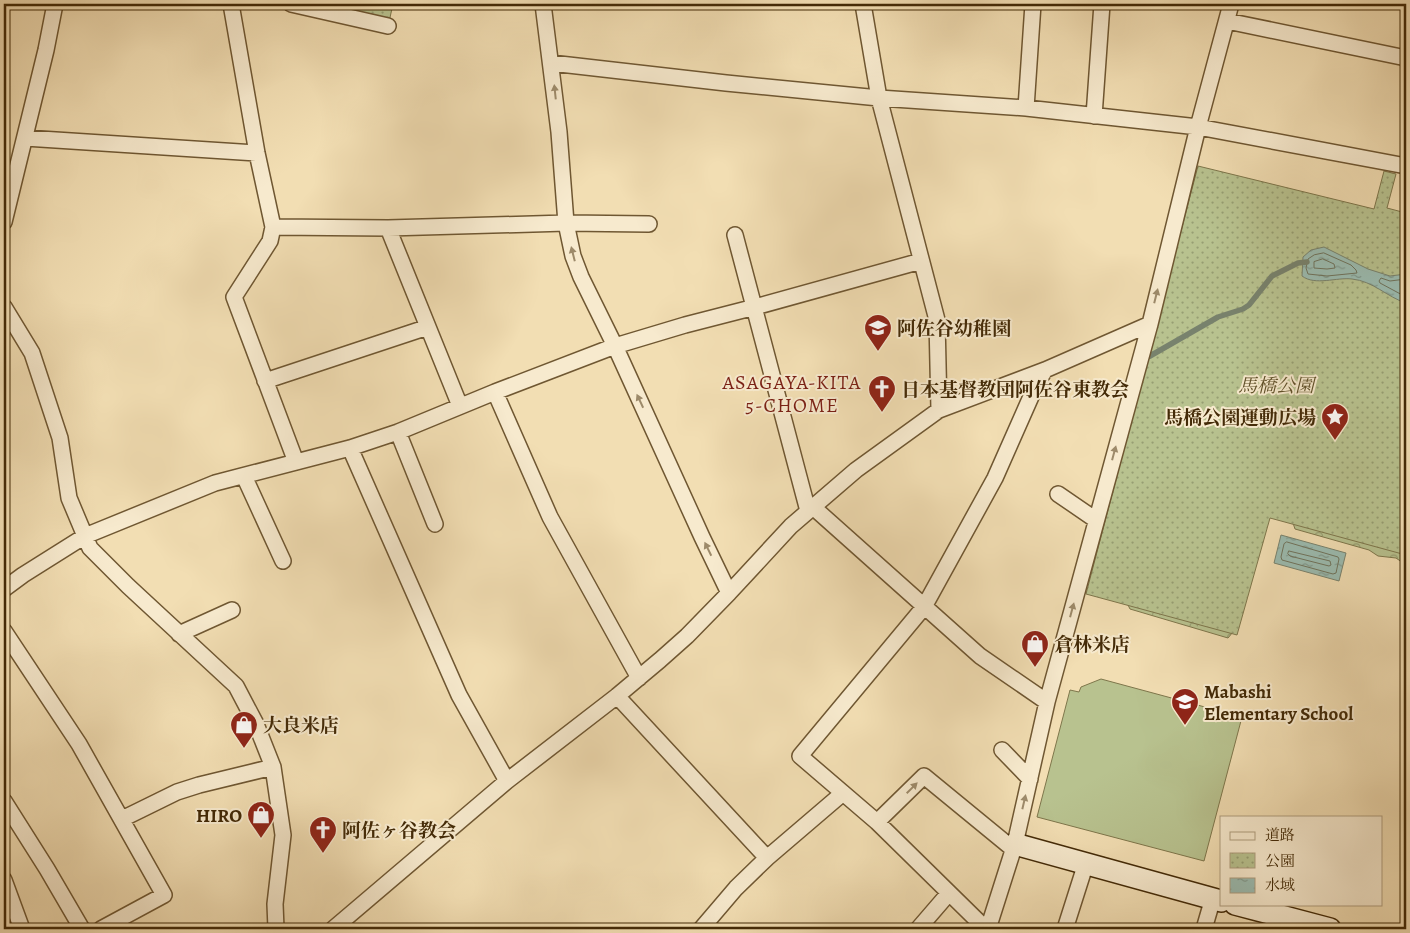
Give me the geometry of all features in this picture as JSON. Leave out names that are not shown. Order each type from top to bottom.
[{"type":"street","points":[[4,222],[55,4]]},
{"type":"street","points":[[231,4],[273,227],[270,241],[234,297],[296,462]]},
{"type":"street","points":[[291,4],[335,9],[388,26]]},
{"type":"street","points":[[542,4],[551,63],[566,223],[572,256],[729,593]]},
{"type":"street","points":[[863,4],[880,98],[937,320],[939,410]]},
{"type":"street","points":[[1026,108],[1033,4]]},
{"type":"street","points":[[1094,116],[1102,4]]},
{"type":"street","points":[[1045,370],[1037,383],[995,478],[924,607],[800,756],[877,822],[987,929],[1014,846],[1047,702],[1150,324],[1198,127],[1231,4]]},
{"type":"street","points":[[1227,21],[1406,58]]},
{"type":"street","points":[[551,63],[880,98],[1026,108],[1198,127],[1406,162]]},
{"type":"street","points":[[24,138],[258,153]]},
{"type":"street","points":[[273,227],[388,228],[566,223],[648,224]]},
{"type":"street","points":[[388,228],[460,406]]},
{"type":"street","points":[[735,235],[810,509],[980,656],[1047,702]]},
{"type":"street","points":[[4,589],[23,574],[84,536],[215,483],[350,448],[398,432],[615,346],[921,261]]},
{"type":"street","points":[[4,307],[32,354],[60,438],[69,498],[90,548],[236,686],[256,724],[273,767],[283,836],[275,904],[276,929]]},
{"type":"street","points":[[333,929],[507,781],[617,696],[687,636],[791,526],[856,470],[939,410],[1045,370],[1150,324]]},
{"type":"street","points":[[265,381],[428,327]]},
{"type":"street","points":[[495,392],[550,517],[639,678]]},
{"type":"street","points":[[398,432],[435,524]]},
{"type":"street","points":[[350,448],[459,695],[507,781]]},
{"type":"street","points":[[244,476],[283,561]]},
{"type":"street","points":[[1058,494],[1096,520]]},
{"type":"street","points":[[179,634],[232,610]]},
{"type":"street","points":[[4,631],[79,744],[164,895],[100,929]]},
{"type":"street","points":[[617,696],[767,858]]},
{"type":"street","points":[[1002,750],[1030,779]]},
{"type":"street","points":[[122,819],[177,792],[199,784],[273,767]]},
{"type":"street","points":[[877,822],[924,776],[1014,846],[1086,863],[1217,899],[1204,929]]},
{"type":"street","points":[[700,929],[736,888],[767,858],[843,793]]},
{"type":"street","points":[[4,801],[47,868],[82,929]]},
{"type":"street","points":[[1065,929],[1086,863]]},
{"type":"street","points":[[4,880],[22,929]]},
{"type":"street","points":[[918,929],[949,893]]},
{"type":"street","points":[[1243,906],[1330,929]]},
{"type":"green space","points":[[341,4],[393,4],[389,22],[340,10]]},
{"type":"green space","name":"馬橋公園","points":[[1198,166],[1374,209],[1384,171],[1396,174],[1387,208],[1406,213],[1406,555],[1270,518],[1237,635],[1086,594]]},
{"type":"green space","points":[[1406,517],[1406,565],[1396,558],[1378,556],[1369,550],[1295,529],[1292,520]]},
{"type":"green space","points":[[1126,601],[1233,632],[1228,638],[1130,609]]},
{"type":"green space","points":[[1101,679],[1242,717],[1204,861],[1037,817],[1070,690],[1079,692],[1081,687]]},
{"type":"water","points":[[1324,247],[1368,269],[1390,276],[1406,274],[1406,303],[1360,280],[1313,280],[1302,276],[1303,257],[1311,250]]},
{"type":"water","points":[[1281,535],[1346,553],[1339,581],[1274,563]]},
{"type":"waterway","points":[[1150,356],[1218,317],[1243,309],[1249,305],[1272,276],[1298,263],[1307,262]]},
{"type":"place","name":"阿佐谷幼稚園","points":[[878,352]]},
{"type":"place","name":"日本基督教団阿佐谷東教会","points":[[882,413]]},
{"type":"place","name":"馬橋公園運動広場","points":[[1335,441]]},
{"type":"place","name":"倉林米店","points":[[1035,668]]},
{"type":"place","name":"Mabashi Elementary School","points":[[1185,726]]},
{"type":"place","name":"大良米店","points":[[244,749]]},
{"type":"place","name":"HIRO","points":[[261,839]]},
{"type":"place","name":"阿佐ヶ谷教会","points":[[323,854]]},
{"type":"district","name":"ASAGAYA-KITA 5-CHOME","points":[[792,394]]}]
